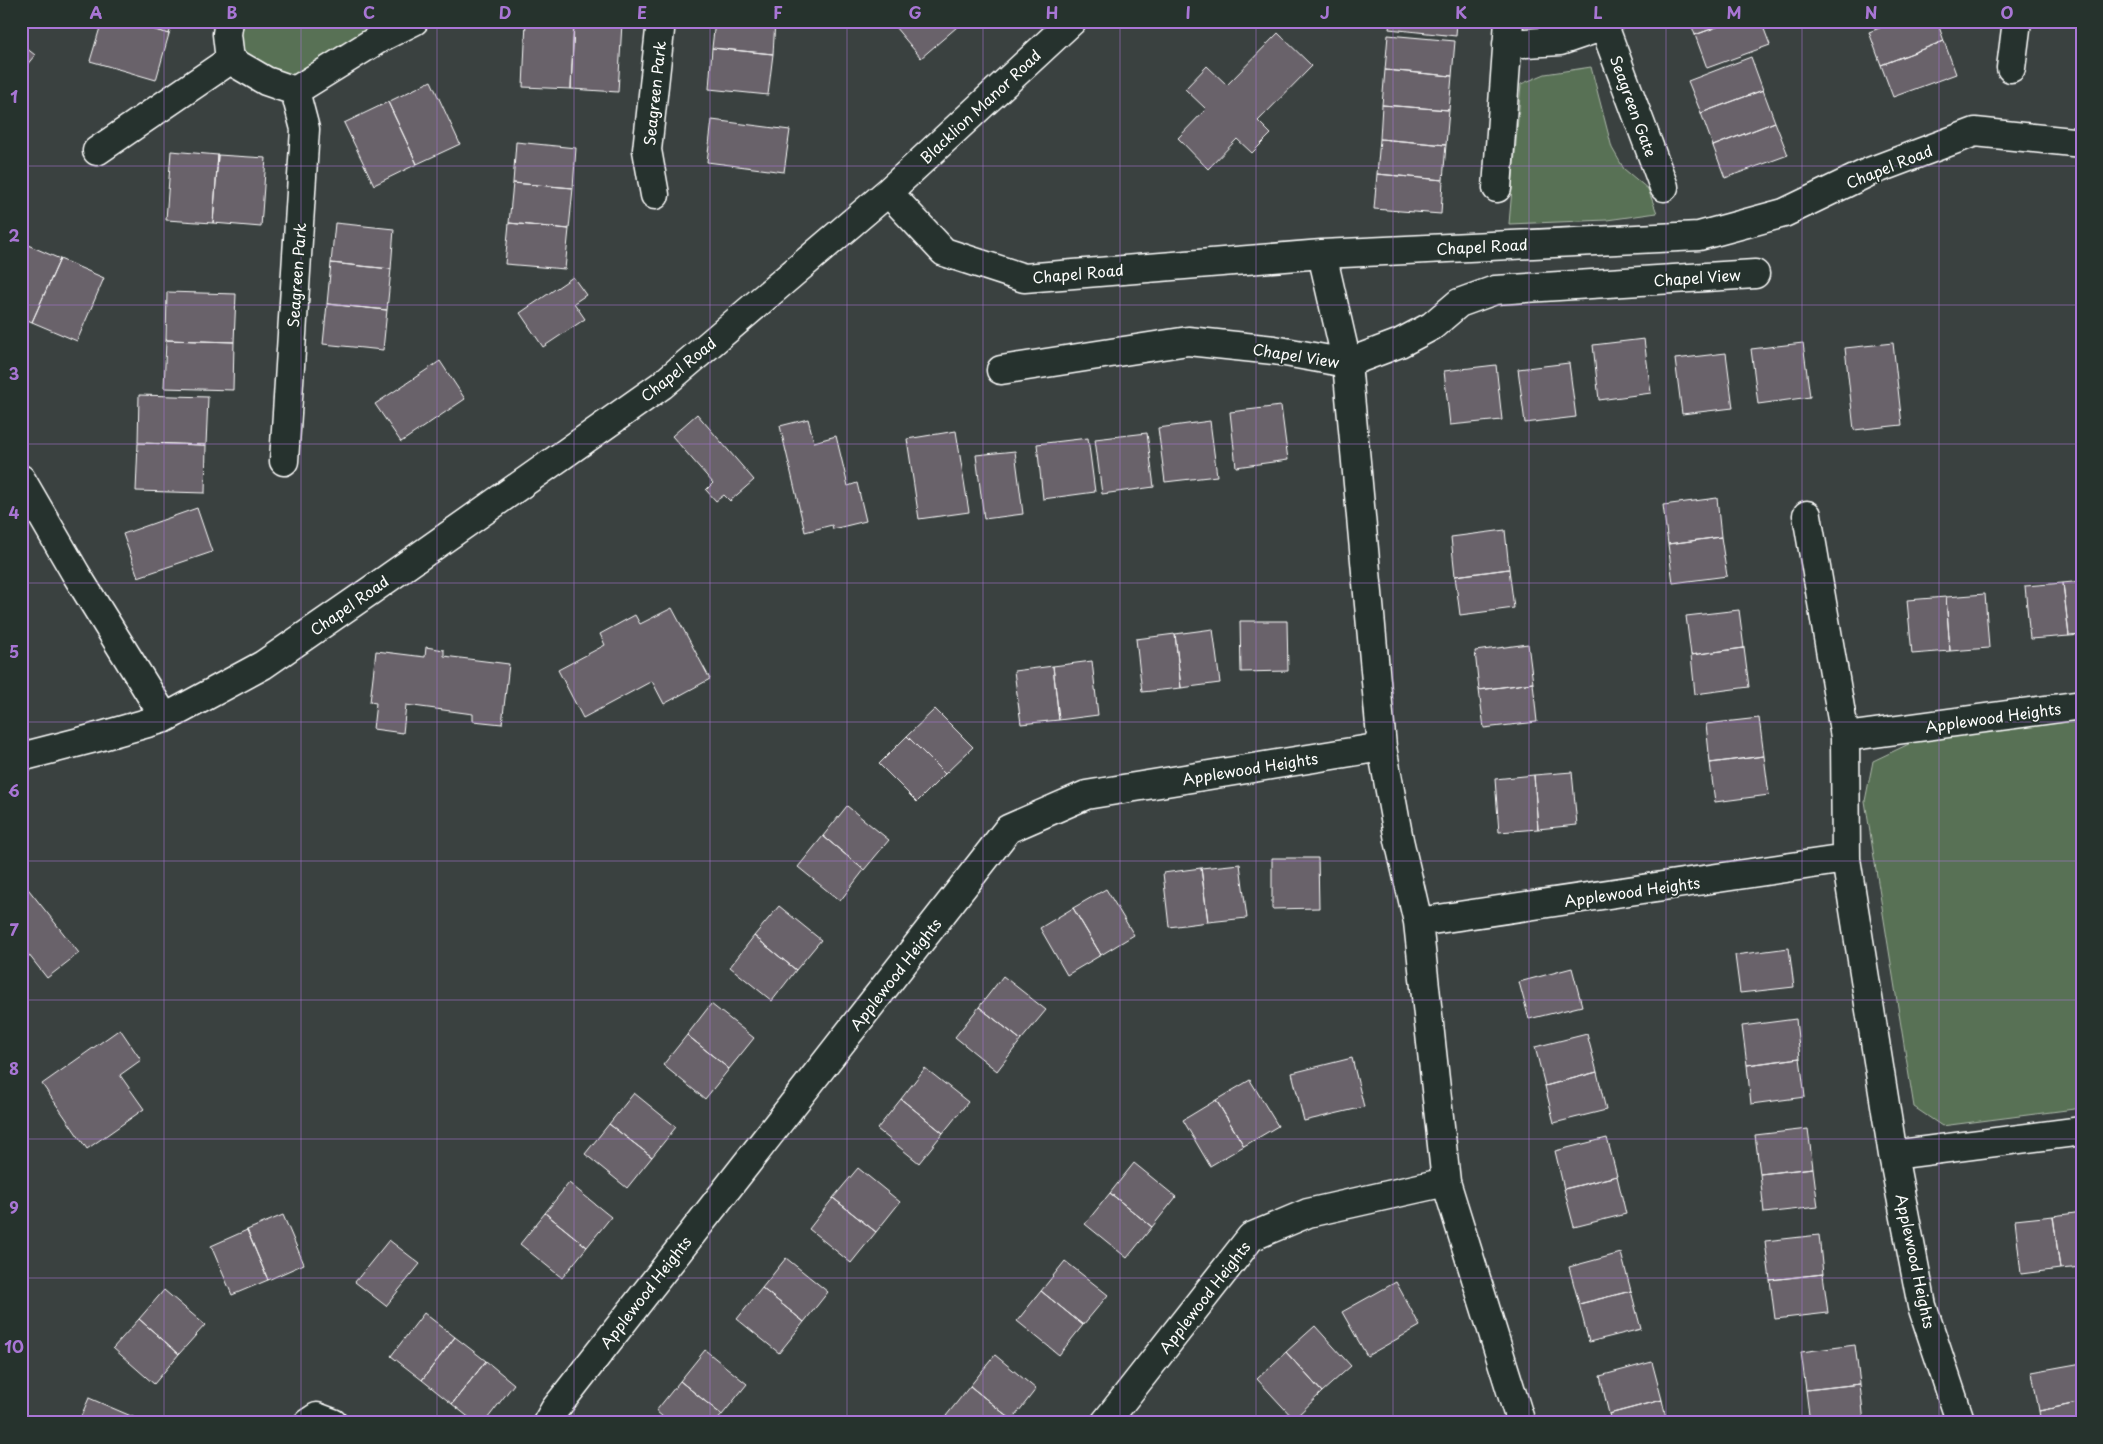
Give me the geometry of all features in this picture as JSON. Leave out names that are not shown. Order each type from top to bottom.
[{"type":"street","points":[[229,21],[227,34],[230,60]]},
{"type":"street","points":[[230,60],[266,81],[295,91],[380,38],[414,21]]},
{"type":"street","name":"Seagreen Park","points":[[655,195],[647,150],[662,21]]},
{"type":"street","name":"Blacklion Manor Road","points":[[888,192],[1072,21]]},
{"type":"street","points":[[2011,68],[2017,21]]},
{"type":"street","name":"Seagreen Gate","points":[[1497,188],[1508,33],[1560,41],[1606,23],[1664,187]]},
{"type":"street","points":[[97,151],[230,60]]},
{"type":"street","name":"Seagreen Park","points":[[284,460],[305,129],[295,91]]},
{"type":"street","name":"Chapel Road","points":[[21,757],[91,740],[165,718],[263,665],[662,385],[888,192],[944,252],[1024,278],[1322,254],[1699,236],[1784,213],[1868,172],[1975,132],[2082,143]]},
{"type":"street","points":[[1322,254],[1347,363],[1382,747],[1399,840],[1418,922],[1446,1182],[1521,1423]]},
{"type":"street","name":"Chapel View","points":[[1001,370],[1188,341],[1274,350],[1347,363],[1400,343],[1432,326],[1459,303],[1495,290],[1755,274]]},
{"type":"street","points":[[21,479],[76,574],[165,718]]},
{"type":"street","name":"Applewood Heights","points":[[1807,515],[1845,737],[1846,859],[1893,1156],[1922,1306],[1961,1423]]},
{"type":"street","name":"Applewood Heights","points":[[1845,737],[2082,705]]},
{"type":"street","name":"Applewood Heights","points":[[547,1423],[555,1408],[1008,829],[1086,795],[1382,747]]},
{"type":"street","name":"Applewood Heights","points":[[1418,922],[1846,859]]},
{"type":"street","points":[[1893,1156],[2082,1131]]},
{"type":"street","name":"Applewood Heights","points":[[1105,1423],[1251,1237],[1308,1213],[1446,1182]]},
{"type":"street","points":[[308,1423],[317,1416],[333,1423]]},
{"type":"green space","points":[[241,21],[396,21],[288,78],[265,83],[239,49]]},
{"type":"green space","points":[[1591,67],[1612,148],[1624,169],[1648,189],[1657,213],[1607,220],[1509,224],[1521,84],[1545,74]]},
{"type":"green space","points":[[2082,718],[2082,1108],[1942,1126],[1914,1107],[1865,801],[1873,761],[1913,742]]},
{"type":"building","points":[[102,21],[125,21],[169,34],[156,80],[90,61]]},
{"type":"building","points":[[125,21],[173,21],[169,34]]},
{"type":"building","points":[[526,21],[574,21],[571,89],[523,87]]},
{"type":"building","points":[[574,21],[622,23],[618,92],[571,89]]},
{"type":"building","points":[[715,21],[775,21],[773,54],[712,48]]},
{"type":"building","points":[[890,21],[964,21],[921,58]]},
{"type":"building","points":[[1390,21],[1457,21],[1456,36],[1389,29]]},
{"type":"building","points":[[1690,21],[1733,21],[1695,35]]},
{"type":"building","points":[[1733,21],[1761,21],[1770,45],[1707,68],[1695,35]]},
{"type":"building","points":[[1898,21],[1937,21],[1944,41],[1881,65],[1869,32]]},
{"type":"building","points":[[1278,33],[1312,66],[1258,121],[1271,134],[1252,153],[1237,139],[1208,169],[1178,138],[1206,109],[1185,89],[1207,66],[1227,85]]},
{"type":"building","points":[[1388,35],[1455,41],[1452,76],[1385,70]]},
{"type":"building","points":[[1944,41],[1956,74],[1893,97],[1881,65]]},
{"type":"building","points":[[21,44],[35,55],[21,72]]},
{"type":"building","points":[[712,48],[773,54],[768,95],[709,89]]},
{"type":"building","points":[[1751,57],[1763,90],[1701,113],[1688,81]]},
{"type":"building","points":[[2081,64],[2082,99],[2078,99]]},
{"type":"building","points":[[1385,70],[1452,76],[1449,110],[1382,105]]},
{"type":"building","points":[[431,81],[460,144],[417,164],[388,102]]},
{"type":"building","points":[[1763,90],[1775,122],[1713,146],[1701,113]]},
{"type":"building","points":[[388,102],[417,164],[374,185],[344,123]]},
{"type":"building","points":[[1382,105],[1449,110],[1446,145],[1380,139]]},
{"type":"building","points":[[712,120],[790,130],[784,172],[707,162]]},
{"type":"building","points":[[1775,122],[1788,155],[1725,178],[1713,146]]},
{"type":"building","points":[[1380,139],[1446,145],[1443,180],[1377,174]]},
{"type":"building","points":[[516,142],[576,148],[573,188],[513,183]]},
{"type":"building","points":[[171,151],[218,155],[213,223],[166,220]]},
{"type":"building","points":[[218,155],[266,158],[261,227],[213,223]]},
{"type":"building","points":[[1377,174],[1443,180],[1441,214],[1374,209]]},
{"type":"building","points":[[513,183],[573,188],[569,229],[509,223]]},
{"type":"building","points":[[335,223],[394,229],[391,269],[331,263]]},
{"type":"building","points":[[509,223],[569,229],[565,269],[505,264]]},
{"type":"building","points":[[21,242],[60,259],[32,322],[21,317]]},
{"type":"building","points":[[60,259],[104,278],[77,341],[32,322]]},
{"type":"building","points":[[331,263],[391,269],[387,310],[327,304]]},
{"type":"building","points":[[573,277],[586,295],[574,303],[585,319],[543,347],[520,313]]},
{"type":"building","points":[[167,292],[236,294],[234,342],[166,340]]},
{"type":"building","points":[[327,304],[387,310],[383,350],[323,344]]},
{"type":"building","points":[[1644,339],[1651,393],[1599,400],[1593,345]]},
{"type":"building","points":[[166,340],[234,342],[233,390],[164,388]]},
{"type":"building","points":[[1803,343],[1810,397],[1758,404],[1751,349]]},
{"type":"building","points":[[1893,343],[1902,425],[1854,430],[1845,348]]},
{"type":"building","points":[[1726,353],[1733,408],[1682,414],[1675,359]]},
{"type":"building","points":[[440,361],[465,399],[401,442],[375,404]]},
{"type":"building","points":[[1569,363],[1576,417],[1525,423],[1518,369]]},
{"type":"building","points":[[1496,365],[1502,420],[1450,425],[1444,371]]},
{"type":"building","points":[[139,395],[208,397],[206,445],[138,443]]},
{"type":"building","points":[[1281,406],[1288,460],[1236,467],[1230,412]]},
{"type":"building","points":[[697,414],[754,480],[730,501],[724,495],[716,501],[706,490],[713,483],[672,436]]},
{"type":"building","points":[[808,419],[814,442],[836,436],[848,486],[857,483],[866,521],[833,529],[832,525],[805,532],[780,426]]},
{"type":"building","points":[[1210,421],[1217,476],[1165,482],[1158,428]]},
{"type":"building","points":[[956,431],[969,512],[919,519],[907,439]]},
{"type":"building","points":[[1147,433],[1154,487],[1102,494],[1095,439]]},
{"type":"building","points":[[1088,438],[1095,492],[1043,499],[1037,444]]},
{"type":"building","points":[[138,443],[206,445],[205,493],[136,491]]},
{"type":"building","points":[[1015,451],[1023,514],[984,519],[976,455]]},
{"type":"building","points":[[1717,498],[1721,537],[1668,544],[1663,505]]},
{"type":"building","points":[[197,508],[212,552],[138,577],[123,534]]},
{"type":"building","points":[[1505,530],[1509,569],[1455,576],[1451,537]]},
{"type":"building","points":[[1721,537],[1727,576],[1673,583],[1668,544]]},
{"type":"building","points":[[1509,569],[1514,608],[1460,615],[1455,576]]},
{"type":"building","points":[[2082,581],[2082,635],[2069,636],[2063,583]]},
{"type":"building","points":[[2063,583],[2069,636],[2030,639],[2025,586]]},
{"type":"building","points":[[1985,594],[1989,648],[1950,651],[1946,597]]},
{"type":"building","points":[[1946,597],[1950,651],[1912,654],[1907,600]]},
{"type":"building","points":[[672,608],[710,679],[664,704],[652,681],[583,718],[558,670],[605,645],[600,634],[635,615],[640,624]]},
{"type":"building","points":[[1739,610],[1744,648],[1691,655],[1686,616]]},
{"type":"building","points":[[1240,621],[1287,621],[1288,671],[1241,672]]},
{"type":"building","points":[[1213,629],[1220,683],[1181,688],[1175,634]]},
{"type":"building","points":[[1175,634],[1181,688],[1142,692],[1136,639]]},
{"type":"building","points":[[1528,644],[1533,683],[1479,690],[1475,651]]},
{"type":"building","points":[[426,647],[444,650],[444,656],[509,664],[502,724],[473,721],[473,714],[406,705],[403,733],[373,729],[376,703],[370,702],[376,651],[425,657]]},
{"type":"building","points":[[1744,648],[1749,687],[1695,694],[1691,655]]},
{"type":"building","points":[[1092,661],[1098,715],[1059,720],[1053,666]]},
{"type":"building","points":[[1053,666],[1059,720],[1021,724],[1014,671]]},
{"type":"building","points":[[1533,683],[1537,722],[1484,728],[1479,690]]},
{"type":"building","points":[[935,709],[973,747],[945,774],[907,736]]},
{"type":"building","points":[[1759,718],[1764,756],[1710,763],[1706,724]]},
{"type":"building","points":[[907,736],[945,774],[917,802],[879,764]]},
{"type":"building","points":[[1764,756],[1769,795],[1715,802],[1710,763]]},
{"type":"building","points":[[1572,772],[1577,825],[1538,829],[1534,775]]},
{"type":"building","points":[[1534,775],[1538,829],[1499,832],[1495,779]]},
{"type":"building","points":[[847,806],[889,840],[864,870],[823,836]]},
{"type":"building","points":[[823,836],[864,870],[840,901],[798,867]]},
{"type":"building","points":[[1272,858],[1318,858],[1319,908],[1272,909]]},
{"type":"building","points":[[1240,864],[1247,918],[1208,922],[1201,868]]},
{"type":"building","points":[[1201,868],[1208,922],[1169,927],[1163,873]]},
{"type":"building","points":[[21,880],[79,953],[47,978],[21,945]]},
{"type":"building","points":[[1106,889],[1134,935],[1101,955],[1073,908]]},
{"type":"building","points":[[779,906],[821,940],[796,970],[754,936]]},
{"type":"building","points":[[1073,908],[1101,955],[1067,975],[1040,928]]},
{"type":"building","points":[[754,936],[796,970],[772,1001],[730,967]]},
{"type":"building","points":[[1789,948],[1794,987],[1740,993],[1735,955]]},
{"type":"building","points":[[1572,968],[1582,1006],[1529,1019],[1519,982]]},
{"type":"building","points":[[1003,976],[1046,1010],[1021,1040],[979,1007]]},
{"type":"building","points":[[711,1004],[754,1038],[729,1069],[687,1035]]},
{"type":"building","points":[[979,1007],[1021,1040],[997,1071],[955,1037]]},
{"type":"building","points":[[1796,1019],[1800,1058],[1747,1065],[1742,1026]]},
{"type":"building","points":[[120,1029],[141,1060],[120,1075],[144,1109],[87,1149],[42,1084]]},
{"type":"building","points":[[1587,1034],[1597,1072],[1545,1086],[1535,1047]]},
{"type":"building","points":[[687,1035],[729,1069],[705,1099],[663,1065]]},
{"type":"building","points":[[1352,1058],[1364,1107],[1304,1121],[1292,1073]]},
{"type":"building","points":[[1800,1058],[1805,1097],[1751,1104],[1747,1065]]},
{"type":"building","points":[[925,1068],[968,1102],[943,1133],[901,1099]]},
{"type":"building","points":[[1597,1072],[1606,1110],[1554,1123],[1545,1086]]},
{"type":"building","points":[[1250,1080],[1278,1126],[1244,1146],[1216,1100]]},
{"type":"building","points":[[634,1093],[676,1127],[652,1157],[609,1124]]},
{"type":"building","points":[[901,1099],[943,1133],[919,1163],[877,1129]]},
{"type":"building","points":[[1216,1100],[1244,1146],[1210,1166],[1183,1120]]},
{"type":"building","points":[[609,1124],[652,1157],[627,1188],[585,1154]]},
{"type":"building","points":[[1808,1129],[1813,1168],[1760,1174],[1755,1135]]},
{"type":"building","points":[[1607,1138],[1617,1176],[1564,1189],[1555,1151]]},
{"type":"building","points":[[1134,1163],[1176,1197],[1152,1227],[1110,1193]]},
{"type":"building","points":[[858,1168],[900,1202],[876,1232],[833,1198]]},
{"type":"building","points":[[1813,1168],[1818,1207],[1764,1213],[1760,1174]]},
{"type":"building","points":[[1617,1176],[1626,1214],[1574,1227],[1564,1189]]},
{"type":"building","points":[[569,1183],[611,1217],[587,1247],[545,1213]]},
{"type":"building","points":[[1110,1193],[1152,1227],[1127,1258],[1085,1224]]},
{"type":"building","points":[[833,1198],[876,1232],[851,1263],[809,1229]]},
{"type":"building","points":[[2082,1212],[2082,1267],[2060,1269],[2053,1216]]},
{"type":"building","points":[[545,1213],[587,1247],[562,1278],[520,1244]]},
{"type":"building","points":[[283,1215],[304,1264],[268,1280],[247,1230]]},
{"type":"building","points":[[2053,1216],[2060,1269],[2021,1274],[2015,1220]]},
{"type":"building","points":[[247,1230],[268,1280],[232,1295],[211,1246]]},
{"type":"building","points":[[1819,1235],[1823,1274],[1770,1280],[1765,1241]]},
{"type":"building","points":[[389,1240],[420,1264],[386,1306],[355,1282]]},
{"type":"building","points":[[1621,1253],[1631,1291],[1579,1304],[1569,1267]]},
{"type":"building","points":[[786,1258],[828,1292],[804,1322],[762,1288]]},
{"type":"building","points":[[1065,1261],[1108,1295],[1083,1325],[1041,1291]]},
{"type":"building","points":[[1823,1274],[1828,1313],[1775,1319],[1770,1280]]},
{"type":"building","points":[[1396,1282],[1420,1326],[1367,1356],[1342,1312]]},
{"type":"building","points":[[762,1288],[804,1322],[779,1353],[737,1319]]},
{"type":"building","points":[[164,1290],[205,1325],[179,1354],[139,1319]]},
{"type":"building","points":[[1041,1291],[1083,1325],[1059,1355],[1017,1321]]},
{"type":"building","points":[[1631,1291],[1641,1329],[1589,1342],[1579,1304]]},
{"type":"building","points":[[424,1313],[455,1337],[422,1380],[391,1356]]},
{"type":"building","points":[[139,1319],[179,1354],[154,1384],[113,1348]]},
{"type":"building","points":[[1315,1326],[1351,1366],[1322,1392],[1286,1352]]},
{"type":"building","points":[[455,1337],[486,1361],[452,1404],[422,1380]]},
{"type":"building","points":[[1855,1345],[1860,1384],[1806,1390],[1801,1352]]},
{"type":"building","points":[[705,1350],[747,1384],[722,1415],[680,1381]]},
{"type":"building","points":[[1286,1352],[1322,1392],[1294,1419],[1257,1379]]},
{"type":"building","points":[[995,1355],[1036,1389],[1012,1420],[970,1386]]},
{"type":"building","points":[[486,1361],[514,1384],[484,1423],[476,1423],[452,1404]]},
{"type":"building","points":[[1652,1362],[1662,1400],[1609,1414],[1600,1376]]},
{"type":"building","points":[[2082,1363],[2082,1402],[2039,1411],[2032,1372]]},
{"type":"building","points":[[680,1381],[722,1415],[715,1423],[670,1423],[656,1411]]},
{"type":"building","points":[[1860,1384],[1864,1423],[1810,1423],[1806,1390]]},
{"type":"building","points":[[970,1386],[1012,1420],[1010,1423],[954,1423],[946,1416]]},
{"type":"building","points":[[89,1398],[138,1419],[137,1423],[78,1423]]},
{"type":"building","points":[[1662,1400],[1667,1423],[1612,1423],[1609,1414]]},
{"type":"building","points":[[2082,1402],[2082,1423],[2041,1423],[2039,1411]]}]
